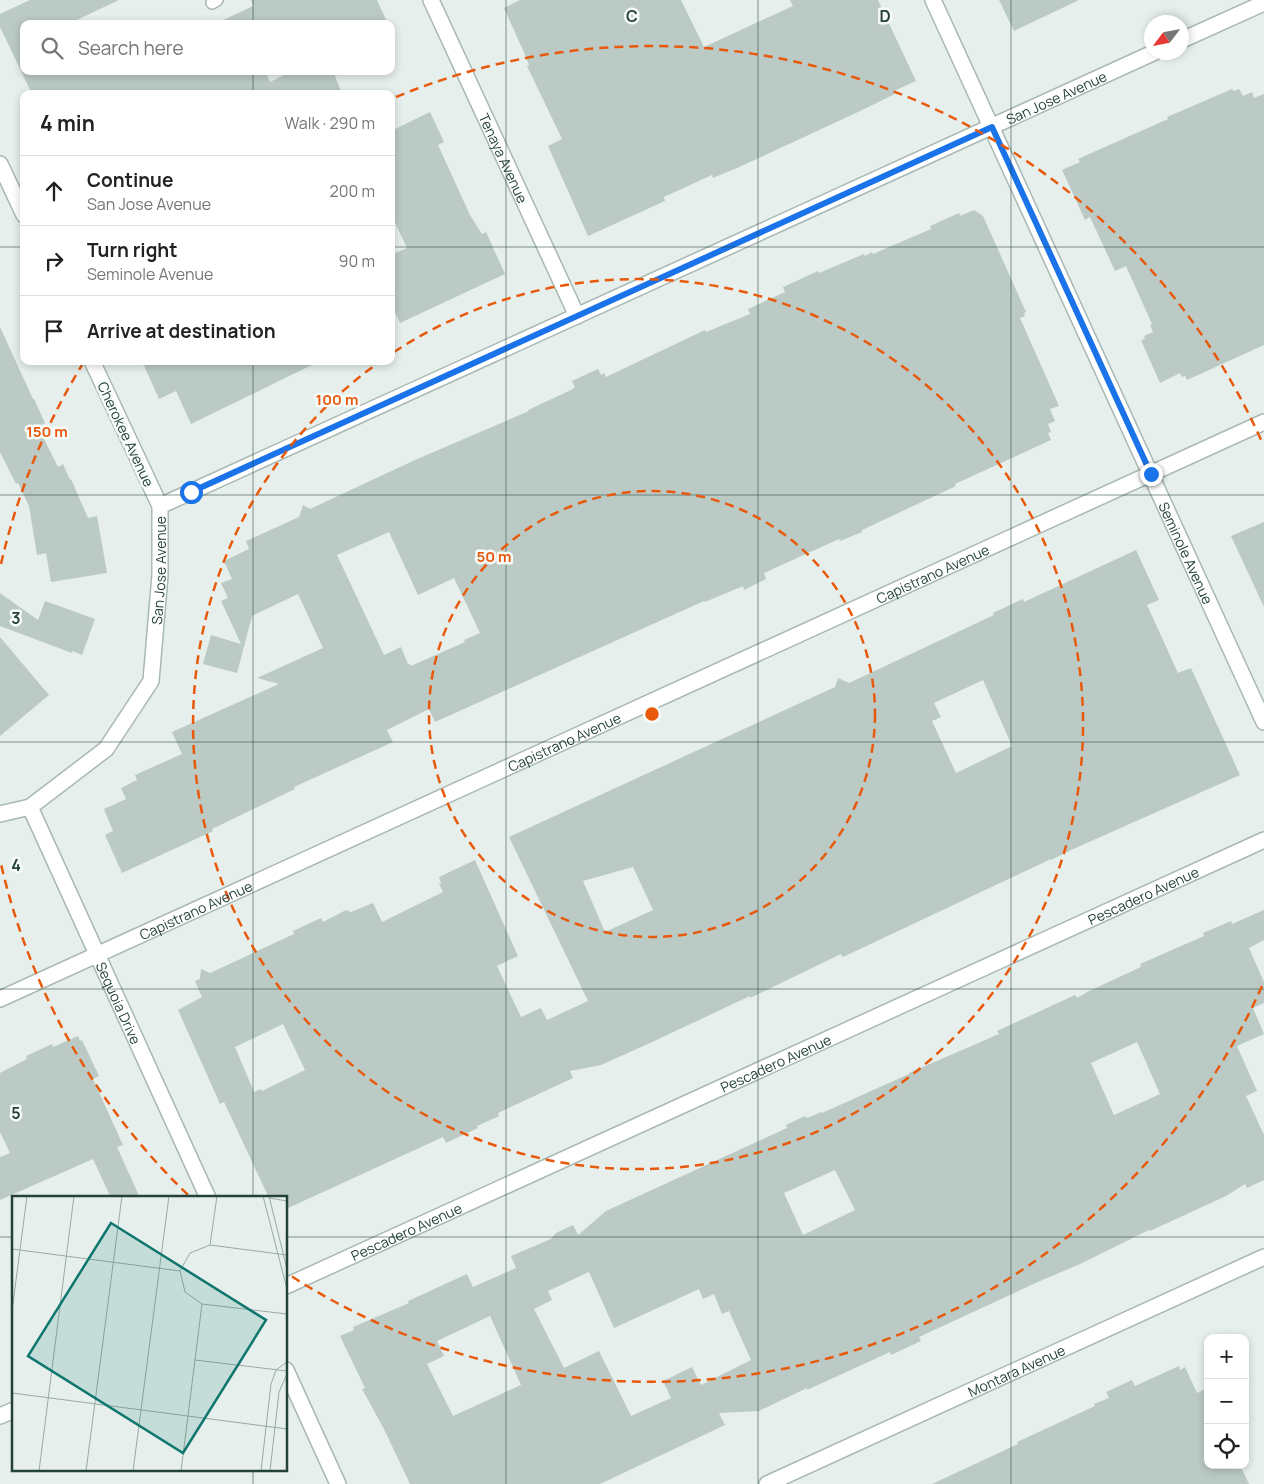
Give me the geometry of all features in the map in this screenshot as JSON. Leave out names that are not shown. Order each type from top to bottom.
[{"type":"street","name":"Tenaya Avenue","points":[[430,0],[577,316]]},
{"type":"street","name":"Seminole Avenue","points":[[933,0],[1264,722]]},
{"type":"street","points":[[1189,37],[1264,3]]},
{"type":"street","name":"San Jose Avenue","points":[[0,814],[30,807],[106,749],[151,680],[160,575],[160,506],[1144,57]]},
{"type":"street","points":[[0,164],[20,206]]},
{"type":"street","name":"Cherokee Avenue","points":[[94,365],[160,506]]},
{"type":"street","name":"Capistrano Avenue","points":[[0,999],[1264,422]]},
{"type":"street","name":"Sequoia Drive","points":[[30,807],[207,1196]]},
{"type":"street","name":"Pescadero Avenue","points":[[288,1285],[1264,840]]},
{"type":"street","name":"Montara Avenue","points":[[767,1484],[1264,1257]]},
{"type":"street","points":[[288,1374],[338,1484]]},
{"type":"street","points":[[0,1416],[12,1411]]},
{"type":"building","points":[[30,0],[119,0],[76,20],[20,20],[20,69],[0,27],[0,14]]},
{"type":"building","points":[[251,0],[377,0],[386,20],[223,20],[253,6]]},
{"type":"building","points":[[520,0],[681,0],[704,47],[793,6],[790,0],[878,0],[916,81],[894,91],[895,94],[858,112],[737,168],[713,178],[712,175],[664,197],[665,201],[588,236],[548,146],[562,139],[527,66],[529,65],[526,57],[504,8]]},
{"type":"building","points":[[999,0],[1079,0],[1014,31]]},
{"type":"building","points":[[23,75],[267,75],[270,82],[284,75],[335,75],[340,90],[30,90]]},
{"type":"building","points":[[1232,89],[1234,91],[1239,89],[1243,96],[1252,92],[1254,98],[1264,94],[1264,345],[1187,380],[1180,373],[1160,383],[1141,340],[1145,339],[1144,336],[1153,332],[1150,325],[1152,324],[1126,266],[1115,271],[1090,217],[1085,220],[1062,170],[1080,162],[1078,159]]},
{"type":"building","points":[[430,112],[444,142],[438,145],[470,215],[482,234],[486,232],[505,274],[400,323],[395,312],[395,253],[407,248],[395,222],[395,129]]},
{"type":"building","points":[[974,210],[983,216],[1026,312],[1024,313],[1025,316],[1020,318],[1059,406],[1050,409],[1055,421],[1048,424],[1051,432],[1048,433],[1051,440],[955,484],[956,486],[862,530],[862,532],[840,541],[839,539],[764,573],[766,579],[744,590],[743,586],[704,601],[435,722],[429,709],[387,730],[393,742],[294,787],[295,789],[212,829],[213,831],[122,873],[105,835],[113,831],[104,809],[126,799],[121,788],[137,780],[135,775],[182,754],[172,732],[279,684],[257,678],[323,648],[298,594],[252,616],[237,673],[203,664],[211,635],[241,644],[221,601],[228,598],[221,583],[232,579],[224,561],[249,549],[246,541],[299,517],[303,505],[310,509],[415,460],[529,411],[571,390],[575,387],[572,381],[598,369],[601,375],[604,373],[606,377],[705,330],[706,332],[750,314],[748,309],[785,292],[783,287],[818,271],[819,273],[864,254],[865,256],[872,252],[873,254],[931,229],[930,226],[959,213],[960,216]],"holes":[[[389,532],[418,595],[454,578],[480,633],[464,640],[465,642],[411,666],[408,664],[401,647],[384,655],[337,555]]]},
{"type":"building","points":[[0,327],[45,423],[38,427],[58,467],[63,464],[88,518],[97,516],[107,573],[51,582],[46,553],[37,555],[29,506],[0,452]]},
{"type":"building","points":[[144,365],[312,365],[191,424],[176,391],[159,399]]},
{"type":"building","points":[[1264,522],[1264,607],[1231,536]]},
{"type":"building","points":[[1136,550],[1159,600],[1147,605],[1178,673],[1191,668],[1240,775],[1051,859],[843,957],[841,954],[750,998],[750,996],[601,1065],[570,1071],[573,1078],[498,1113],[499,1116],[446,1143],[443,1137],[288,1208],[288,1196],[268,1196],[224,1102],[220,1104],[178,1010],[202,997],[195,981],[200,979],[201,969],[210,973],[294,934],[293,931],[321,918],[323,922],[346,910],[351,912],[373,903],[382,922],[443,892],[439,884],[441,883],[439,877],[475,860],[518,956],[497,966],[521,1017],[541,1008],[547,1020],[588,1001],[509,837],[835,687],[838,678],[849,683],[994,615],[993,613],[1023,599],[1024,602]],"holes":[[[983,680],[1012,746],[956,773],[932,721],[941,717],[934,703]],[[633,867],[653,910],[605,932],[583,881]],[[283,1024],[305,1070],[262,1091],[261,1089],[254,1092],[235,1047]]]},
{"type":"building","points":[[0,593],[38,620],[45,601],[95,619],[82,655],[0,626]]},
{"type":"building","points":[[0,637],[49,695],[0,736]]},
{"type":"building","points":[[1264,910],[1264,940],[1249,948],[1264,982],[1264,1003],[1253,1008],[1264,1034],[1237,1046],[1257,1091],[1246,1096],[1264,1135],[1264,1180],[1247,1188],[1245,1184],[1226,1196],[919,1337],[921,1341],[891,1355],[890,1352],[759,1411],[719,1413],[725,1425],[600,1484],[410,1484],[384,1429],[362,1389],[365,1388],[340,1336],[354,1330],[353,1327],[409,1303],[408,1301],[467,1274],[473,1287],[516,1268],[511,1256],[551,1239],[556,1233],[573,1225],[578,1235],[606,1211],[787,1128],[786,1125],[805,1116],[807,1118],[822,1113],[999,1034],[997,1031],[1075,995],[1077,998],[1141,967],[1140,964],[1204,936],[1203,933],[1231,921],[1232,924]],"holes":[[[1137,1042],[1160,1094],[1114,1115],[1091,1063]],[[835,1170],[855,1210],[803,1235],[784,1193]],[[589,1272],[614,1328],[699,1289],[703,1299],[714,1294],[722,1314],[729,1311],[751,1360],[701,1385],[692,1367],[663,1381],[671,1398],[631,1416],[599,1351],[564,1368],[534,1309],[552,1300],[548,1291]],[[490,1316],[521,1385],[453,1416],[427,1364],[444,1356],[437,1341]]]},
{"type":"building","points":[[78,1036],[80,1041],[82,1040],[99,1076],[93,1079],[123,1145],[117,1147],[139,1196],[110,1196],[93,1159],[0,1200],[0,1157],[10,1153],[0,1132],[0,1073],[27,1059],[26,1056],[52,1044],[53,1047]]},
{"type":"building","points":[[1179,1366],[1180,1370],[1185,1367],[1197,1393],[1204,1390],[1204,1469],[1242,1469],[1249,1484],[932,1484],[1095,1406],[1094,1404],[1109,1398],[1106,1392],[1132,1380],[1135,1386]]},
{"type":"route","points":[[191,492],[992,127],[1151,474]]}]
